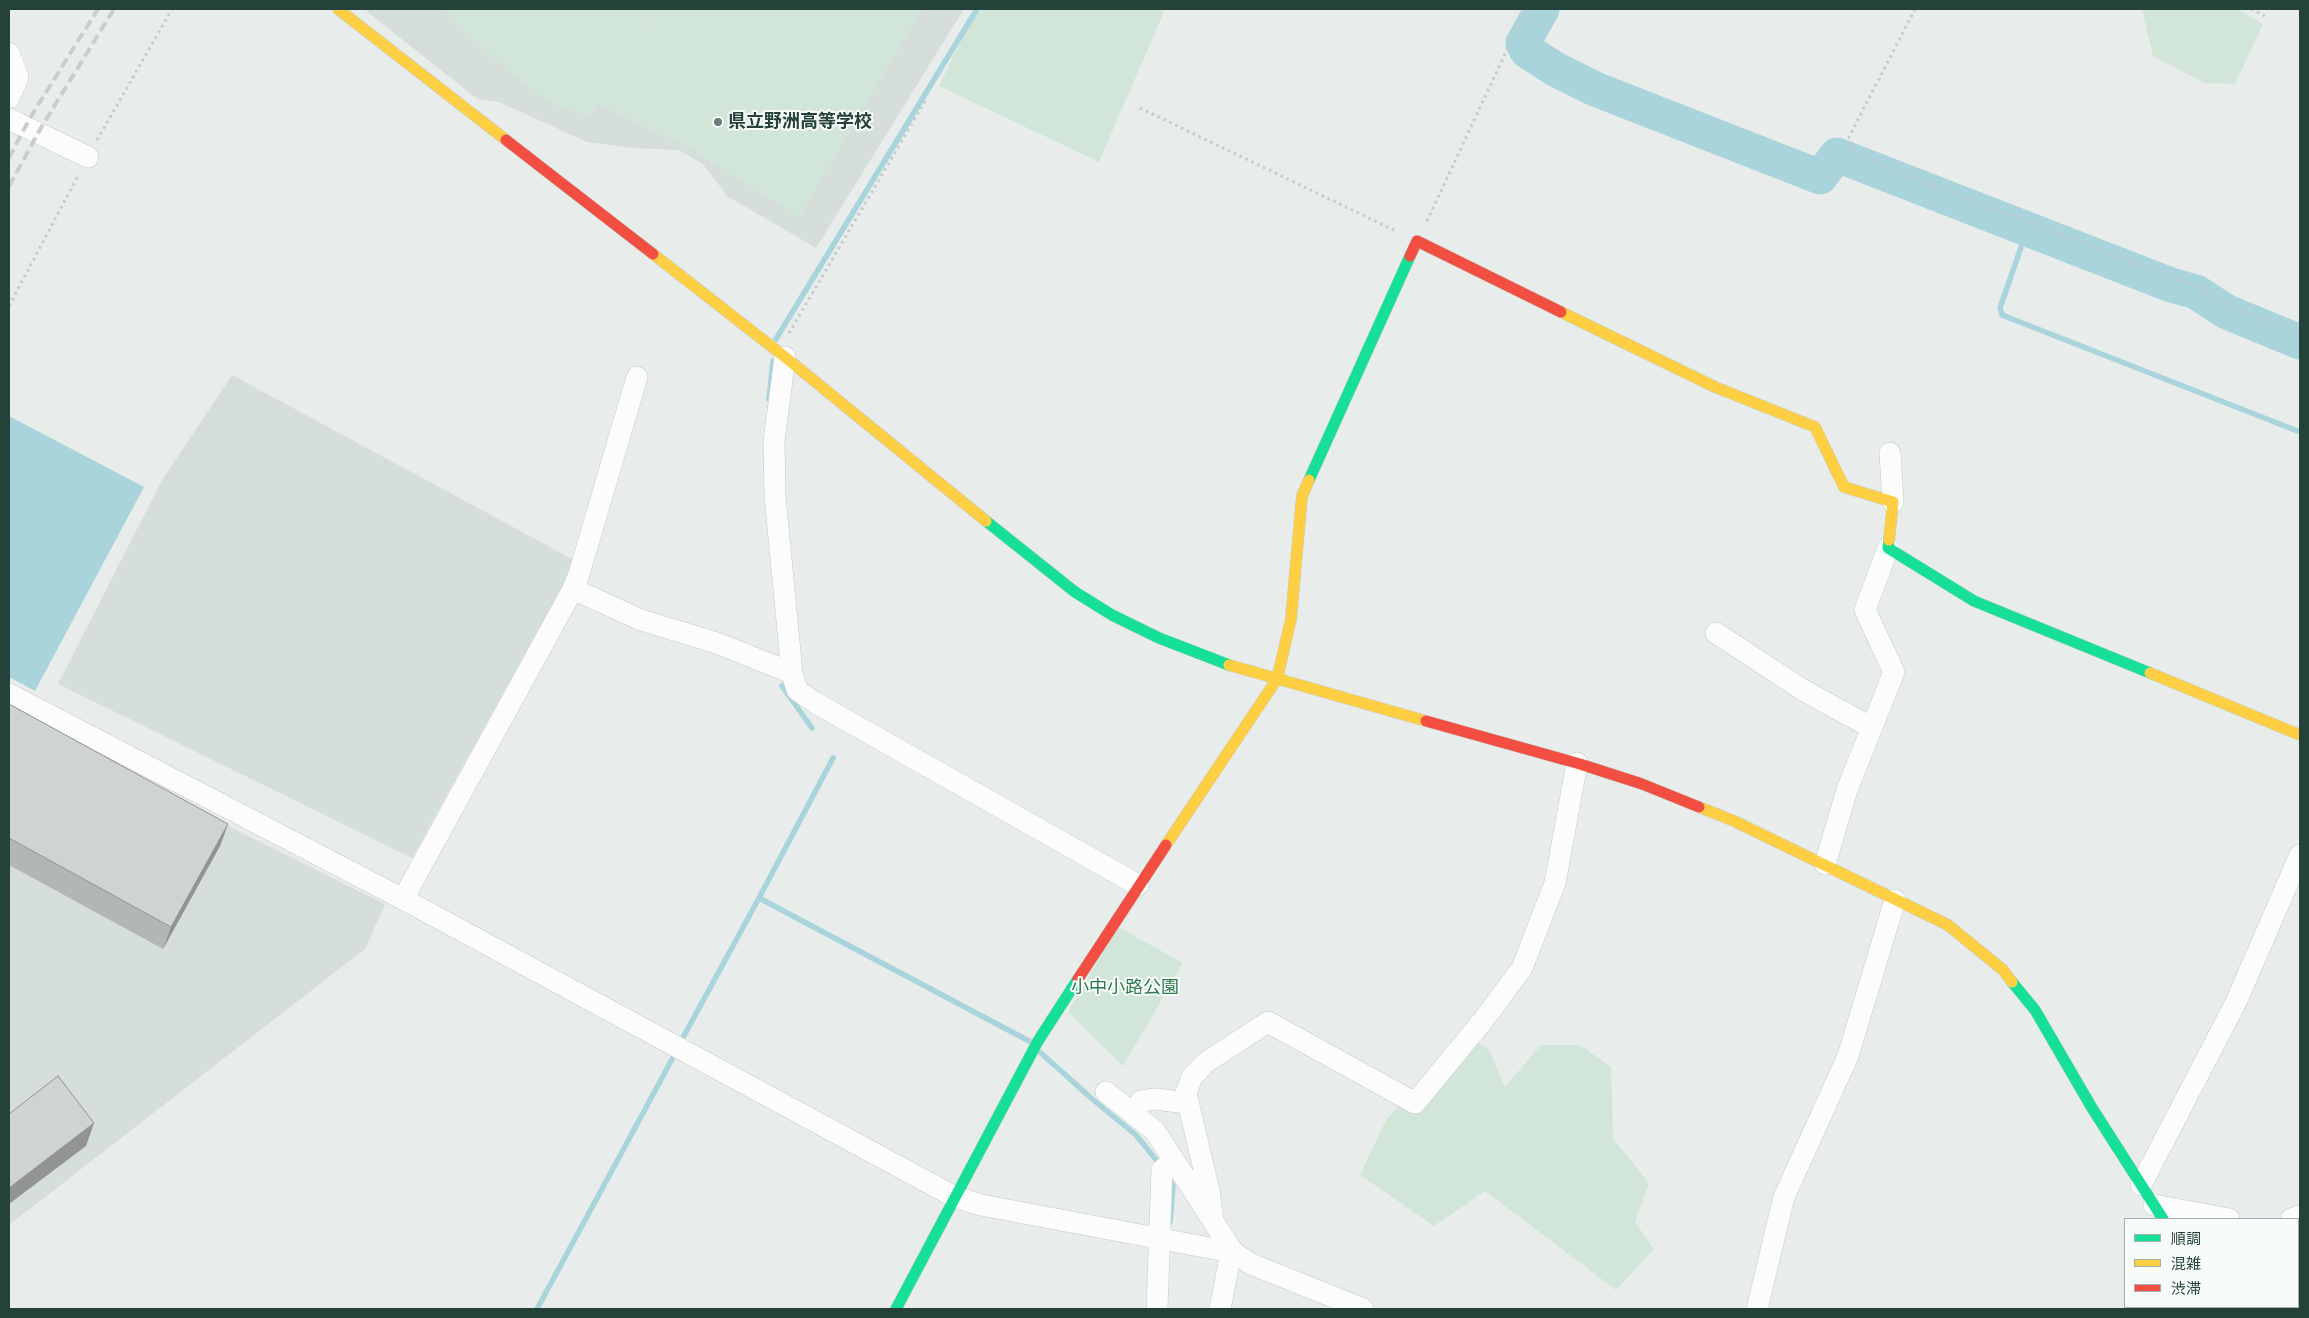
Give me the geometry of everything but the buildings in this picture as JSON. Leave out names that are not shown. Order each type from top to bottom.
[{"type":"street","points":[[338,9],[785,358],[940,485],[1075,592],[1112,615],[1159,638],[1241,670],[1577,763],[1642,784],[1734,821],[1948,925],[2003,970],[2035,1010],[2092,1108],[2159,1212],[2219,1218]]},
{"type":"street","points":[[9,53],[18,76],[9,98]]},
{"type":"street","points":[[9,119],[88,157]]},
{"type":"street","points":[[896,1309],[1038,1041],[1138,885],[1201,795],[1277,679],[1291,619],[1302,496],[1417,241],[1715,387],[1815,426],[1844,487],[1894,502]]},
{"type":"street","points":[[785,358],[774,441],[775,496],[792,673],[797,690],[814,702],[1138,885]]},
{"type":"street","points":[[403,899],[579,574],[637,377]]},
{"type":"street","points":[[1825,864],[1847,790],[1894,672],[1865,610],[1888,548],[1894,502],[1890,453]]},
{"type":"street","points":[[1888,548],[1974,600],[2300,735]]},
{"type":"street","points":[[572,589],[642,620],[717,643],[792,673]]},
{"type":"street","points":[[1716,633],[1803,690],[1872,728]]},
{"type":"street","points":[[9,694],[403,899],[955,1197],[981,1206],[1231,1252],[1220,1309]]},
{"type":"street","points":[[1213,1221],[1209,1191],[1186,1093],[1192,1077],[1205,1063],[1268,1022],[1415,1103],[1486,1018],[1522,968],[1555,883],[1577,763]]},
{"type":"street","points":[[2141,1185],[2236,1002],[2300,855]]},
{"type":"street","points":[[1758,1309],[1784,1198],[1848,1056],[1895,900]]},
{"type":"street","points":[[1106,1092],[1155,1131],[1233,1252],[1251,1264],[1363,1309]]},
{"type":"street","points":[[1134,1114],[1142,1101],[1155,1099],[1188,1102]]},
{"type":"street","points":[[1157,1309],[1162,1170],[1174,1161]]},
{"type":"path","points":[[1140,108],[1417,241],[1526,9]]},
{"type":"path","points":[[1915,9],[1849,137],[1857,156],[2200,288],[2235,308],[2300,335]]},
{"type":"path","points":[[2251,9],[2265,16]]},
{"type":"path","points":[[785,358],[785,340],[927,98]]},
{"type":"shaded area","name":"県立野洲高等学校","points":[[364,9],[964,9],[816,248],[727,196],[703,164],[678,150],[633,148],[587,142],[499,102],[477,99]]},
{"type":"shaded area","points":[[232,375],[576,561],[412,858],[58,684],[162,480]]},
{"type":"shaded area","points":[[9,717],[385,904],[365,949],[9,1225]]},
{"type":"green space","points":[[443,9],[656,9],[590,116],[553,104],[507,70]]},
{"type":"green space","points":[[657,9],[922,9],[799,217],[691,149],[598,104]]},
{"type":"green space","points":[[976,9],[1165,9],[1099,162],[939,86]]},
{"type":"green space","points":[[2142,9],[2237,9],[2263,24],[2235,84],[2204,83],[2153,56]]},
{"type":"green space","name":"小中小路公園","points":[[1118,927],[1183,963],[1123,1066],[1068,1012]]},
{"type":"green space","points":[[1462,1034],[1489,1049],[1505,1087],[1541,1045],[1580,1045],[1611,1067],[1613,1138],[1649,1183],[1635,1222],[1654,1249],[1616,1290],[1485,1191],[1434,1226],[1360,1175],[1386,1120]]},
{"type":"water","points":[[9,416],[144,487],[35,691],[9,677]]},
{"type":"waterway","points":[[776,339],[977,9]]},
{"type":"waterway","points":[[1542,9],[1523,43],[1527,51],[1555,69],[1595,89],[1820,177],[1837,155],[2171,285],[2196,292],[2227,312],[2300,342]]},
{"type":"waterway","points":[[2027,230],[2000,308],[2002,315],[2300,432]]},
{"type":"waterway","points":[[769,399],[773,361]]},
{"type":"waterway","points":[[782,686],[812,728]]},
{"type":"waterway","points":[[833,758],[759,898],[1029,1041]]},
{"type":"waterway","points":[[680,1043],[759,898]]},
{"type":"waterway","points":[[537,1309],[676,1052]]},
{"type":"waterway","points":[[1041,1053],[1136,1135],[1161,1166]]},
{"type":"waterway","points":[[1168,1178],[1173,1186],[1170,1222]]},
{"type":"railway","points":[[9,158],[30,118],[98,9]]},
{"type":"railway","points":[[9,186],[42,126],[114,9]]},
{"type":"traffic: fast","points":[[1309,480],[1410,256]]},
{"type":"traffic: fast","points":[[986,521],[1075,592],[1112,615],[1159,638],[1229,665]]},
{"type":"traffic: fast","points":[[1889,540],[1888,548],[1974,601],[2150,673]]},
{"type":"traffic: fast","points":[[896,1309],[1038,1041],[1078,979]]},
{"type":"traffic: fast","points":[[2012,982],[2035,1010],[2092,1108],[2162,1218]]},
{"type":"traffic: slow","points":[[338,9],[506,140]]},
{"type":"traffic: slow","points":[[653,254],[785,357],[986,521]]},
{"type":"traffic: slow","points":[[1561,312],[1715,387],[1815,427],[1844,487],[1893,502],[1889,540]]},
{"type":"traffic: slow","points":[[1166,845],[1277,679],[1291,619],[1302,496],[1309,480]]},
{"type":"traffic: slow","points":[[1229,665],[1426,721]]},
{"type":"traffic: slow","points":[[2150,673],[2300,735]]},
{"type":"traffic: slow","points":[[1699,807],[1734,821],[1948,925],[2003,970],[2012,982]]},
{"type":"traffic: jam","points":[[506,140],[653,254]]},
{"type":"traffic: jam","points":[[1410,256],[1417,241],[1561,312]]},
{"type":"traffic: jam","points":[[1426,721],[1580,764],[1642,784],[1699,807]]},
{"type":"traffic: jam","points":[[1078,979],[1166,845]]},
{"type":"place","name":"県立野洲高等学校","points":[[718,122]]}]
